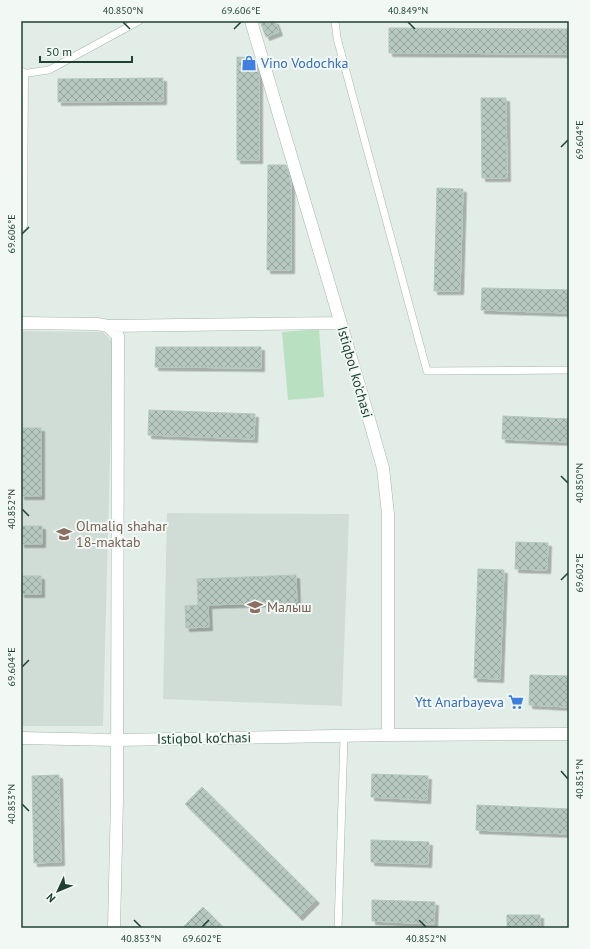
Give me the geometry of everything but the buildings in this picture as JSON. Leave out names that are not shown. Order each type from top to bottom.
[{"type":"street","name":"Istiqbol ko'chasi","points":[[251,21],[383,468],[388,514],[388,735]]},
{"type":"street","points":[[21,225],[22,74]]},
{"type":"street","points":[[21,323],[97,324],[108,326],[341,323]]},
{"type":"street","points":[[108,326],[118,336],[117,798],[114,928]]},
{"type":"street","name":"Istiqbol ko'chasi","points":[[21,738],[116,740],[388,735],[569,734]]},
{"type":"lane","points":[[22,74],[49,70],[139,21]]},
{"type":"lane","points":[[335,21],[337,38],[428,371],[569,370]]},
{"type":"lane","points":[[338,928],[344,736]]},
{"type":"shaded area","name":"Olmaliq shahar 18-maktab","points":[[21,331],[103,332],[113,342],[103,726],[21,726]]},
{"type":"shaded area","name":"Малыш","points":[[167,513],[349,514],[342,706],[163,699]]},
{"type":"green space","points":[[319,329],[324,397],[288,400],[282,332]]},
{"type":"place","name":"Vino Vodochka","points":[[249,63]]},
{"type":"place","name":"Olmaliq shahar 18-maktab","points":[[64,534]]},
{"type":"place","name":"Малыш","points":[[255,607]]},
{"type":"place","name":"Ytt Anarbayeva","points":[[516,702]]}]
